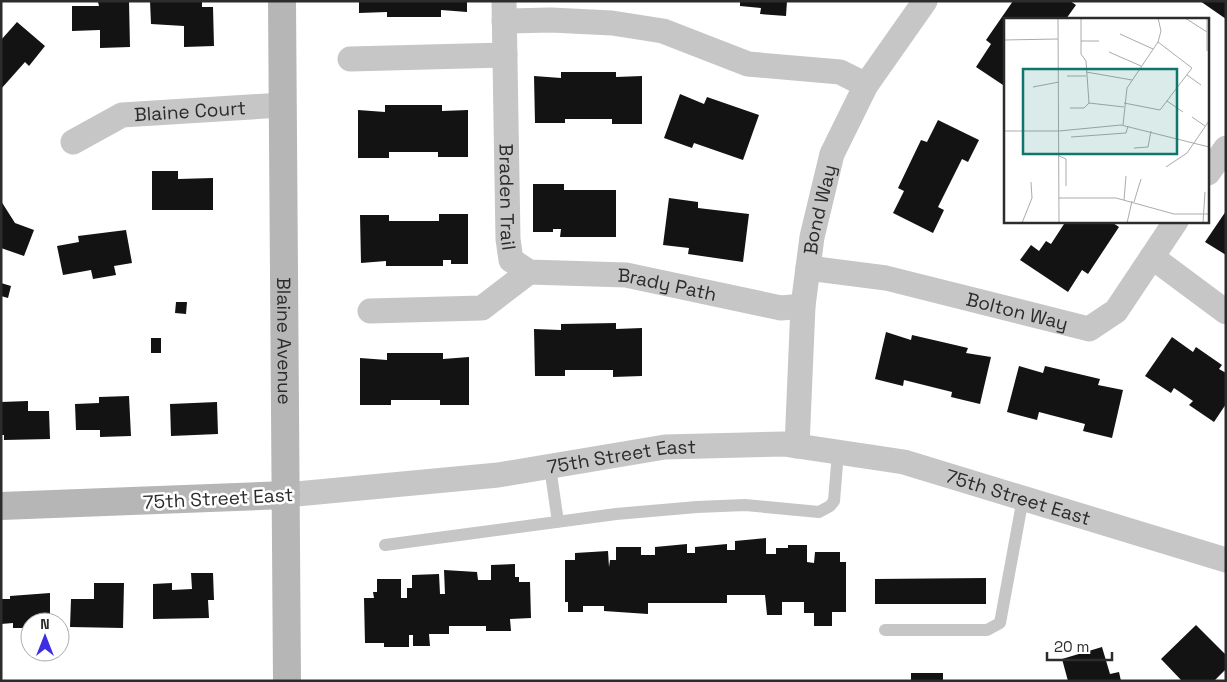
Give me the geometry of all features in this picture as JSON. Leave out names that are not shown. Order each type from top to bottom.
[{"type":"street","name":"Blaine Avenue","points":[[282,1],[287,681]]},
{"type":"street","name":"Bond Way","points":[[797,446],[803,306],[812,238],[832,154],[866,85],[925,1]]},
{"type":"street","points":[[504,11],[551,20],[612,23],[663,31],[748,64],[840,72],[866,85]]},
{"type":"street","name":"Braden Trail","points":[[370,311],[482,308],[529,272],[511,260],[508,239],[504,11]]},
{"type":"street","points":[[350,59],[505,55]]},
{"type":"street","name":"Blaine Court","points":[[73,142],[122,115],[282,105]]},
{"type":"street","points":[[1210,169],[1226,148]]},
{"type":"street","name":"Bolton Way","points":[[808,268],[886,278],[1089,329],[1116,311],[1175,222]]},
{"type":"street","points":[[1152,257],[1226,312]]},
{"type":"street","name":"Brady Path","points":[[529,272],[626,275],[781,308],[803,306]]},
{"type":"street","name":"75th Street East","points":[[1,506],[286,496],[498,475],[665,447],[784,444],[904,462],[1226,560]]},
{"type":"lane","points":[[385,545],[625,513],[745,505],[819,512],[830,506],[834,501],[838,452]]},
{"type":"lane","points":[[550,467],[558,522]]},
{"type":"lane","points":[[885,630],[987,630],[1000,623],[1023,498]]},
{"type":"building","points":[[129,1],[130,47],[100,48],[100,30],[72,31],[72,6],[99,6],[98,2]]},
{"type":"building","points":[[150,1],[202,1],[202,7],[213,7],[214,46],[184,47],[184,26],[151,24]]},
{"type":"building","points":[[359,1],[467,1],[467,12],[441,10],[441,17],[387,17],[387,12],[359,13]]},
{"type":"building","points":[[740,1],[787,1],[786,16],[760,14],[761,8],[740,6]]},
{"type":"building","points":[[1013,1],[1070,1],[1076,5],[1067,18],[1004,18],[1004,86],[976,67],[991,44],[986,40]]},
{"type":"building","points":[[1200,1],[1226,1],[1226,19]]},
{"type":"building","points":[[17,22],[45,46],[29,66],[25,62],[1,89],[1,40]]},
{"type":"building","points":[[561,72],[616,72],[616,77],[642,76],[642,124],[612,124],[612,119],[565,119],[565,123],[535,123],[534,76],[561,78]]},
{"type":"building","points":[[680,94],[704,104],[707,97],[759,115],[743,160],[694,143],[692,148],[664,138]]},
{"type":"building","points":[[385,105],[442,105],[442,111],[468,110],[468,157],[438,157],[438,152],[389,152],[389,158],[358,158],[358,110],[385,112]]},
{"type":"building","points":[[938,120],[979,140],[968,162],[962,159],[938,207],[944,210],[933,233],[893,213],[904,191],[898,188],[921,140],[927,142]]},
{"type":"building","points":[[152,171],[178,171],[178,179],[213,178],[213,210],[152,210]]},
{"type":"building","points":[[533,184],[564,184],[564,190],[616,190],[616,237],[560,237],[561,229],[553,229],[553,232],[533,232]]},
{"type":"building","points":[[669,198],[698,202],[698,208],[749,214],[743,262],[688,254],[689,248],[663,245]]},
{"type":"building","points":[[1,201],[15,223],[34,230],[24,256],[1,248]]},
{"type":"building","points":[[1226,211],[1226,255],[1205,242]]},
{"type":"building","points":[[439,214],[468,214],[468,264],[451,264],[451,260],[443,260],[443,266],[386,266],[386,261],[361,263],[360,215],[389,215],[389,221],[439,221]]},
{"type":"building","points":[[1065,222],[1114,222],[1119,227],[1088,274],[1082,270],[1068,292],[1020,260],[1031,245],[1039,251],[1046,241],[1051,244]]},
{"type":"building","points":[[126,230],[132,263],[114,266],[116,275],[93,279],[91,270],[63,275],[57,246],[79,242],[78,236]]},
{"type":"building","points":[[1,283],[11,286],[8,298],[1,296]]},
{"type":"building","points":[[176,302],[187,302],[186,314],[175,313]]},
{"type":"building","points":[[616,323],[616,329],[642,328],[642,376],[613,377],[613,370],[565,370],[565,376],[535,376],[534,329],[561,330],[561,324]]},
{"type":"building","points":[[886,332],[911,340],[912,335],[968,348],[966,353],[991,357],[980,404],[951,397],[952,392],[904,380],[903,386],[875,379]]},
{"type":"building","points":[[1172,337],[1193,352],[1196,347],[1222,365],[1219,369],[1226,373],[1226,404],[1214,422],[1189,405],[1193,401],[1174,388],[1171,393],[1145,376]]},
{"type":"building","points":[[151,338],[161,338],[161,353],[151,353]]},
{"type":"building","points":[[387,353],[443,353],[443,359],[469,357],[469,405],[440,405],[440,400],[391,400],[391,405],[360,405],[360,358],[387,360]]},
{"type":"building","points":[[1019,366],[1043,373],[1045,366],[1100,379],[1098,385],[1123,390],[1112,438],[1083,431],[1085,424],[1039,412],[1037,420],[1007,412]]},
{"type":"building","points":[[129,396],[131,436],[100,437],[100,430],[76,430],[75,404],[99,403],[99,397]]},
{"type":"building","points":[[28,401],[28,411],[49,411],[50,439],[4,440],[4,435],[1,435],[1,402]]},
{"type":"building","points":[[217,402],[218,434],[171,436],[170,404]]},
{"type":"building","points":[[766,538],[766,554],[776,554],[776,548],[788,548],[788,545],[807,545],[807,562],[814,563],[815,552],[840,552],[840,562],[846,562],[846,612],[832,612],[832,626],[814,626],[814,613],[804,613],[804,602],[782,602],[782,615],[767,615],[765,595],[727,595],[727,603],[648,603],[648,614],[604,611],[604,606],[583,606],[583,612],[568,612],[568,602],[565,602],[565,560],[575,560],[575,553],[608,551],[609,567],[610,560],[616,560],[616,547],[641,547],[641,555],[655,555],[655,547],[687,544],[687,553],[695,553],[695,547],[727,544],[727,550],[735,550],[735,541]]},
{"type":"building","points":[[515,564],[515,577],[519,577],[519,582],[530,582],[531,618],[510,619],[511,631],[486,631],[486,626],[449,626],[449,634],[429,634],[430,646],[413,646],[413,635],[409,635],[409,647],[384,647],[384,643],[365,643],[364,598],[374,598],[373,592],[377,592],[377,579],[401,579],[401,598],[407,598],[407,588],[412,588],[412,575],[439,574],[440,594],[445,594],[444,570],[477,572],[478,580],[491,580],[491,565]]},
{"type":"building","points":[[191,573],[213,573],[214,600],[208,600],[209,618],[153,619],[153,584],[172,583],[172,590],[192,589]]},
{"type":"building","points":[[986,578],[986,604],[875,604],[875,579]]},
{"type":"building","points":[[94,583],[124,583],[123,628],[70,627],[71,599],[94,599]]},
{"type":"building","points":[[50,593],[50,612],[20,612],[20,628],[13,628],[13,623],[1,624],[1,599],[10,599],[10,596]]},
{"type":"building","points":[[1196,625],[1226,655],[1226,669],[1214,681],[1182,681],[1161,659]]},
{"type":"building","points":[[1102,647],[1110,674],[1119,672],[1121,681],[1068,681],[1062,659]]},
{"type":"building","points":[[911,673],[943,673],[943,681],[911,681]]}]
